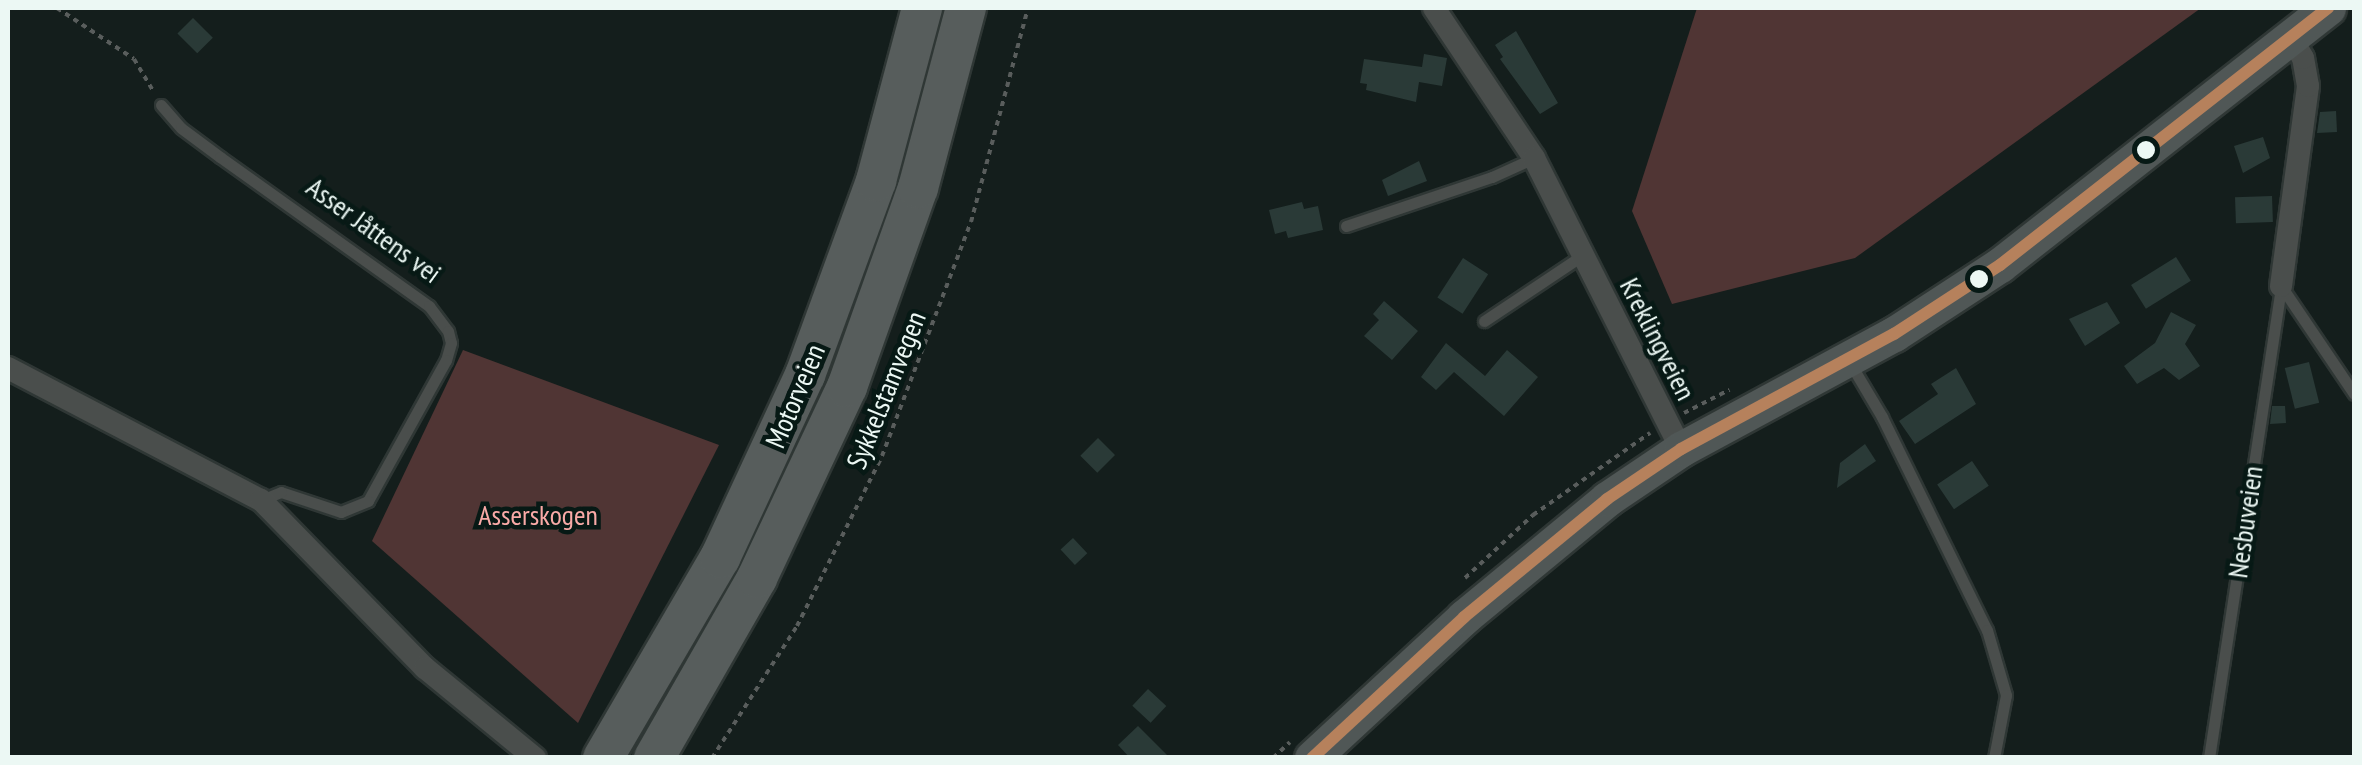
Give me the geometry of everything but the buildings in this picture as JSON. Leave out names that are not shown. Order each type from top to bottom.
[{"type":"highway","name":"Motorveien","points":[[603,758],[720,558],[805,374],[876,180],[922,8]]},
{"type":"highway","name":"Motorveien","points":[[654,758],[757,578],[847,387],[918,188],[966,8]]},
{"type":"main road","points":[[1312,758],[1561,534],[1681,449],[1848,360],[2000,265],[2328,8]]},
{"type":"street","name":"Kreklingveien","points":[[1434,8],[1534,158],[1681,449]]},
{"type":"street","name":"Nesbuveien","points":[[2280,286],[2308,86],[2303,58],[2290,38]]},
{"type":"street","name":"Asser Jåttens vei","points":[[8,368],[262,500],[425,668],[535,758]]},
{"type":"lane","name":"Asser Jåttens vei","points":[[160,105],[220,158],[429,306],[448,330],[446,360],[368,501],[341,512],[281,492],[262,500]]},
{"type":"lane","points":[[1346,226],[1534,158]]},
{"type":"lane","points":[[1484,321],[1582,255]]},
{"type":"lane","points":[[2280,286],[2354,394]]},
{"type":"lane","name":"Nesbuveien","points":[[2209,758],[2280,286]]},
{"type":"lane","points":[[1848,360],[1882,417],[1987,630],[2006,696],[1994,758]]},
{"type":"path","points":[[57,8],[134,59],[160,105]]},
{"type":"path","name":"Sykkelstamvegen","points":[[712,758],[797,626],[889,441],[971,222],[1028,8]]},
{"type":"green space","points":[[1697,8],[2201,8],[1855,258],[1672,304],[1632,211]]},
{"type":"green space","name":"Asserskogen","points":[[463,350],[719,445],[578,723],[372,541]]},
{"type":"transit line","points":[[1312,758],[1464,617],[1607,499],[1681,449],[1894,334],[2000,265],[2328,8]]}]
